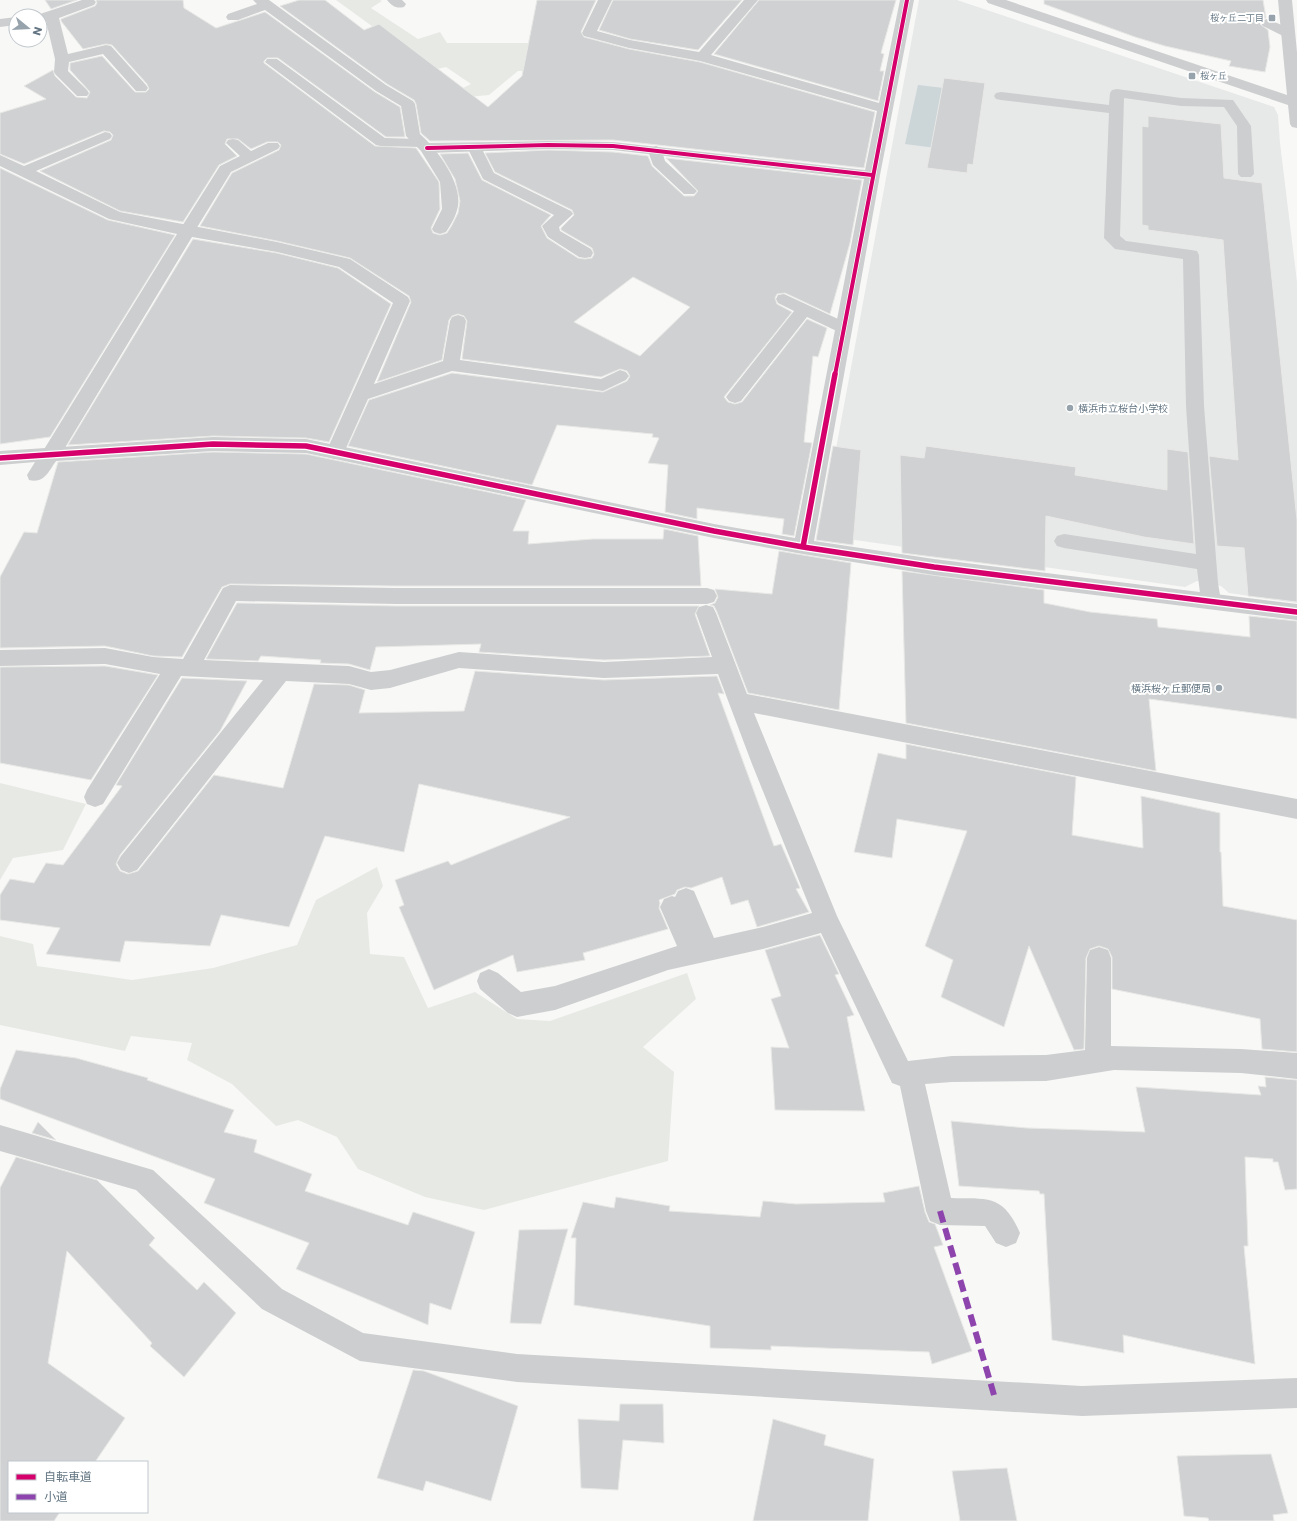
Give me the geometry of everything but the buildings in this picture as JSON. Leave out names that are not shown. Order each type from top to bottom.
[{"type":"street","points":[[605,0],[589,33],[629,44],[702,57],[885,109]]},
{"type":"street","points":[[702,57],[751,0]]},
{"type":"street","points":[[803,547],[872,175],[907,0]]},
{"type":"street","points":[[993,0],[1295,102]]},
{"type":"street","points":[[1285,0],[1291,36],[1297,124]]},
{"type":"street","points":[[48,15],[89,2]]},
{"type":"street","points":[[233,17],[263,2],[381,88],[408,104],[413,136],[424,146],[448,182],[450,209],[440,229]]},
{"type":"street","points":[[48,21],[62,59],[61,72],[82,93]]},
{"type":"street","points":[[1268,23],[1291,36]]},
{"type":"street","points":[[62,59],[106,49],[141,88]]},
{"type":"street","points":[[272,62],[381,142],[424,146],[474,147],[548,144],[606,146],[872,175]]},
{"type":"street","points":[[1211,601],[1206,564],[1195,406],[1191,255],[1120,245],[1112,238],[1117,93],[1181,102],[1228,103],[1244,126],[1246,174]]},
{"type":"street","points":[[1001,96],[1117,110]]},
{"type":"street","points":[[24,171],[105,136]]},
{"type":"street","points":[[233,144],[250,157]]},
{"type":"street","points":[[36,475],[50,456],[225,169],[273,146]]},
{"type":"street","points":[[474,147],[488,176],[565,214],[550,226],[554,234],[585,253]]},
{"type":"street","points":[[656,151],[658,162],[689,191]]},
{"type":"street","points":[[0,160],[115,216],[187,231],[277,246],[344,263],[402,301],[335,452]]},
{"type":"street","points":[[784,299],[843,328]]},
{"type":"street","points":[[734,397],[804,309]]},
{"type":"street","points":[[452,365],[458,321]]},
{"type":"street","points":[[359,395],[452,365],[603,385],[620,376]]},
{"type":"street","points":[[0,458],[50,456],[213,444],[306,446],[714,531],[803,547],[934,567],[1297,612]]},
{"type":"street","points":[[1064,541],[1206,564]]},
{"type":"street","points":[[95,797],[230,593],[707,604],[739,701],[827,920],[901,1074],[952,1069],[1046,1068],[1114,1058],[1241,1061],[1297,1066]]},
{"type":"street","points":[[0,658],[105,656],[153,665],[349,675],[371,681],[390,679],[459,660],[604,670],[726,665]]},
{"type":"street","points":[[129,863],[281,672]]},
{"type":"street","points":[[739,701],[1297,809]]},
{"type":"street","points":[[679,903],[699,952]]},
{"type":"street","points":[[489,981],[517,1005],[555,998],[668,959],[764,938],[827,920]]},
{"type":"street","points":[[1098,1060],[1099,958]]},
{"type":"street","points":[[910,1074],[940,1211],[991,1213],[1006,1233]]},
{"type":"street","points":[[0,1138],[144,1179],[272,1299],[360,1347],[517,1368],[1082,1400],[1297,1393]]},
{"type":"shaded area","points":[[336,0],[380,0],[382,1],[371,8],[418,39],[440,32],[447,43],[567,43],[550,71],[518,71],[489,95],[458,98],[455,92],[471,84],[446,67],[437,69],[380,32]]},
{"type":"shaded area","name":"横浜市立桜台小学校","points":[[919,0],[957,0],[1274,107],[1278,115],[1297,282],[1297,603],[1229,593],[1221,586],[1197,581],[1185,587],[820,535]]},
{"type":"shaded area","points":[[918,85],[969,91],[959,151],[905,144]]},
{"type":"shaded area","points":[[0,783],[86,804],[63,850],[13,858],[0,880]]},
{"type":"shaded area","points":[[377,867],[383,886],[367,913],[370,954],[404,957],[428,1008],[475,992],[517,1019],[550,1021],[687,973],[696,999],[643,1047],[674,1072],[668,1161],[484,1210],[425,1197],[358,1169],[337,1137],[298,1120],[276,1126],[232,1084],[187,1060],[192,1043],[131,1036],[125,1051],[0,1025],[0,936],[33,944],[37,966],[132,980],[213,968],[297,945],[316,900]]},
{"type":"marked path","points":[[940,1211],[974,1322],[994,1395]]},
{"type":"cycle path","points":[[803,547],[872,175],[907,0]]},
{"type":"cycle path","points":[[427,148],[548,145],[613,146],[872,175]]},
{"type":"cycle path","points":[[0,458],[213,444],[306,446],[714,531],[803,547],[934,567],[1297,612]]},
{"type":"place","name":"桜ヶ丘二丁目","points":[[1272,18]]},
{"type":"place","name":"桜ヶ丘","points":[[1192,76]]},
{"type":"place","name":"横浜市立桜台小学校","points":[[1070,408]]},
{"type":"place","name":"横浜桜ヶ丘郵便局","points":[[1219,688]]}]
